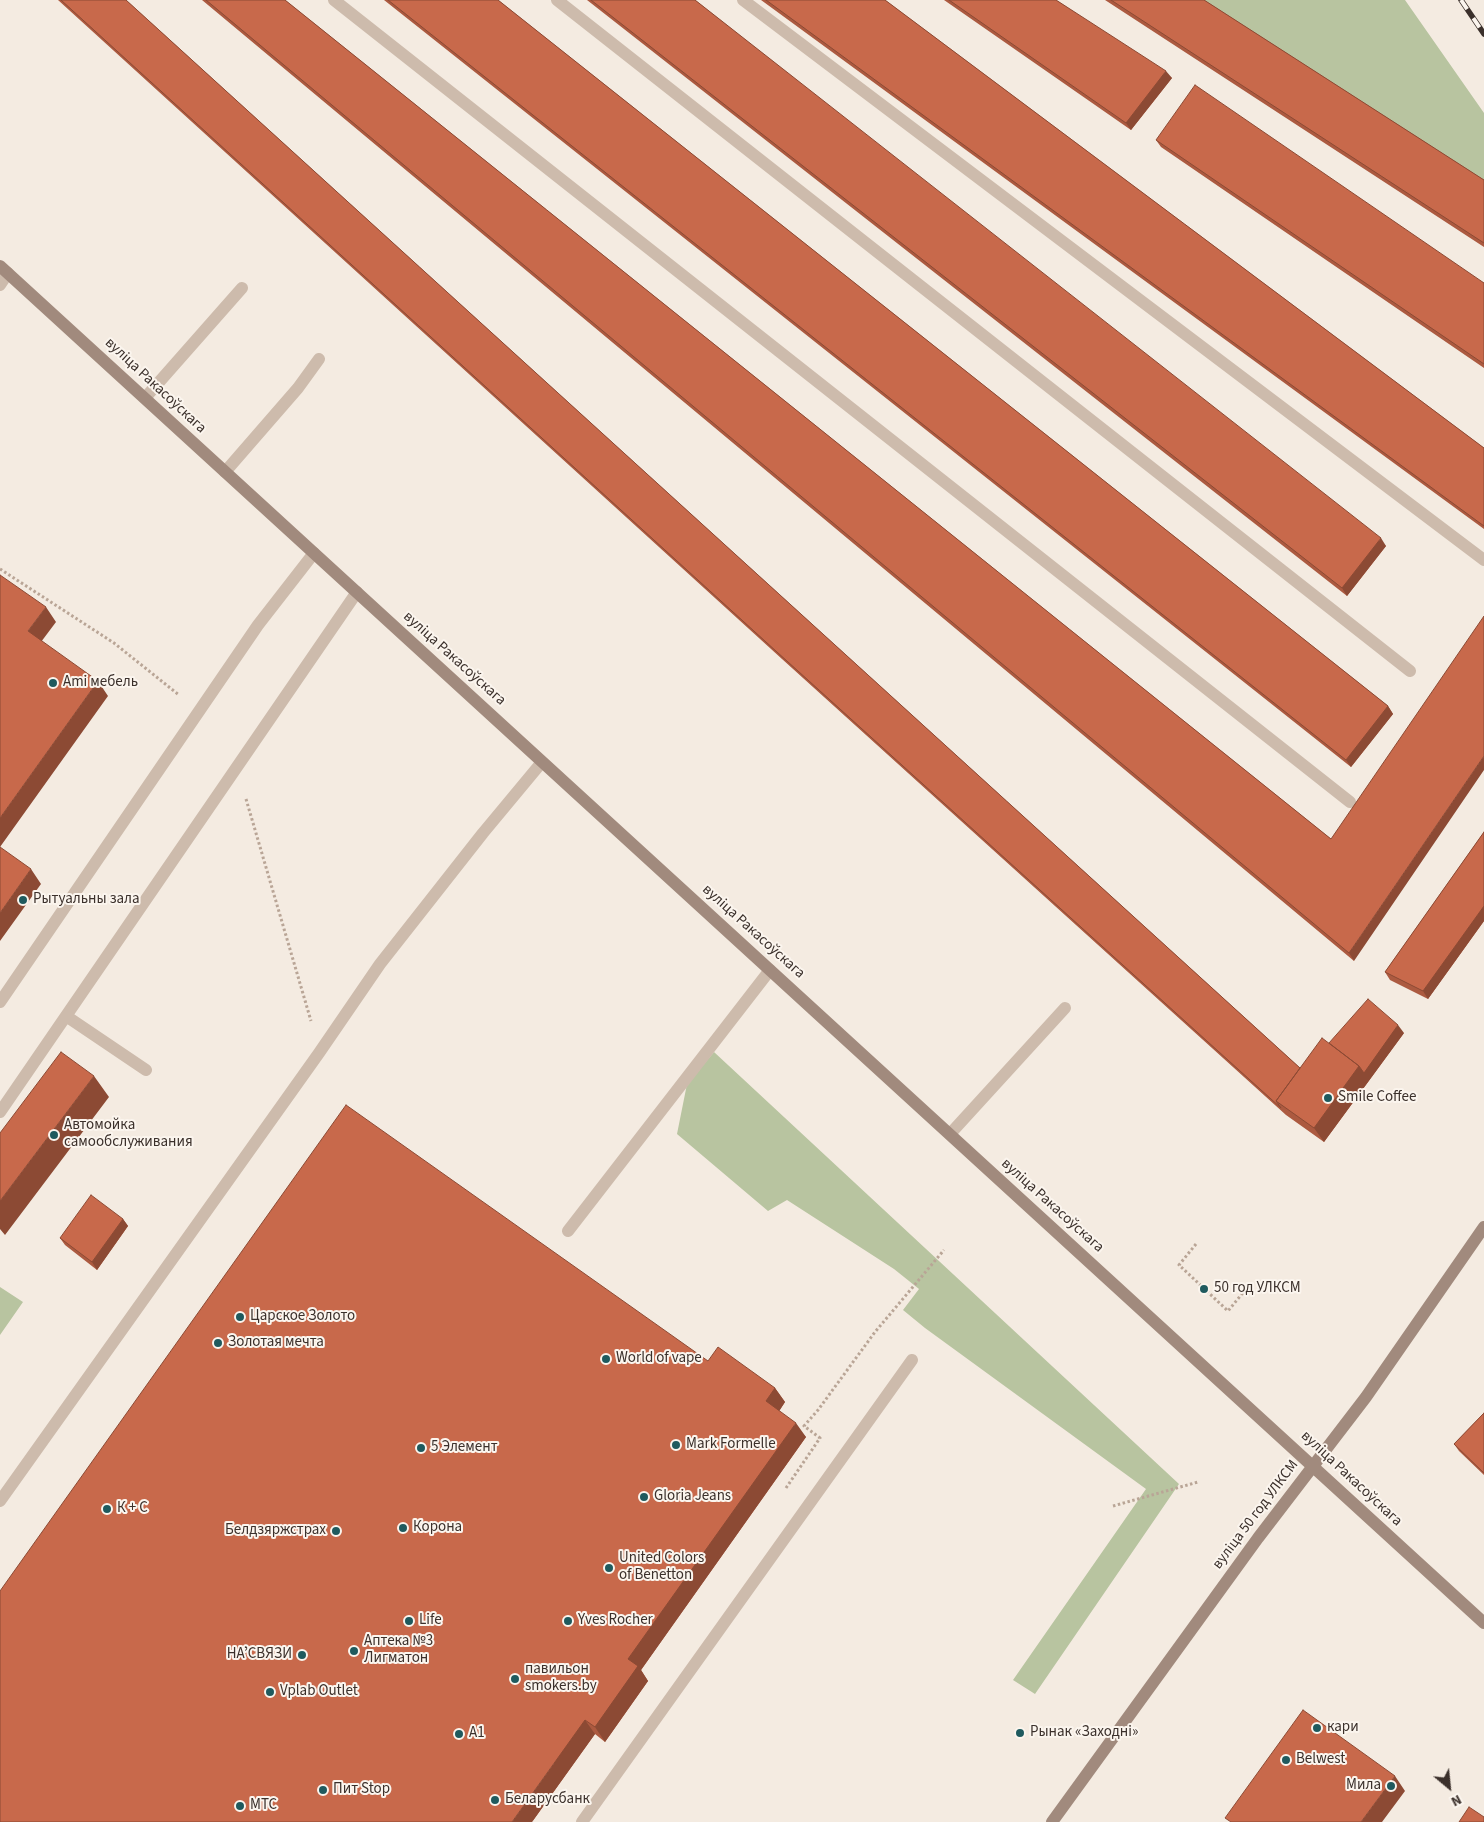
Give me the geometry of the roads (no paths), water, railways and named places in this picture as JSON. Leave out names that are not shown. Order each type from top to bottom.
[{"type":"main road","name":"вуліца Ракасоўскага","points":[[4,270],[1484,1623]]},
{"type":"main road","name":"вуліца 50 год УЛКСМ","points":[[1052,1822],[1258,1538],[1371,1389],[1484,1227]]},
{"type":"lane","points":[[334,0],[1350,802]]},
{"type":"lane","points":[[557,0],[1410,671]]},
{"type":"lane","points":[[743,0],[1484,560]]},
{"type":"lane","points":[[0,285],[4,270]]},
{"type":"lane","points":[[145,398],[242,288]]},
{"type":"lane","points":[[225,472],[298,388],[319,359]]},
{"type":"lane","points":[[0,1002],[258,625],[314,554]]},
{"type":"lane","points":[[0,1112],[357,592]]},
{"type":"lane","points":[[0,1501],[319,1053],[380,964],[483,833],[542,762]]},
{"type":"lane","points":[[568,1231],[770,970]]},
{"type":"lane","points":[[950,1134],[1065,1008]]},
{"type":"lane","points":[[66,1016],[146,1070]]},
{"type":"lane","points":[[582,1822],[912,1360]]},
{"type":"railway","points":[[1461,0],[1484,34]]},
{"type":"place","name":"Ami мебель","points":[[53,683]]},
{"type":"place","name":"Рытуальны зала","points":[[23,900]]},
{"type":"place","name":"Smile Coffee","points":[[1328,1098]]},
{"type":"place","name":"Автомойка самообслуживания","points":[[54,1135]]},
{"type":"place","name":"50 год УЛКСМ","points":[[1204,1289]]},
{"type":"place","name":"Царское Золото","points":[[240,1317]]},
{"type":"place","name":"Золотая мечта","points":[[218,1343]]},
{"type":"place","name":"World of vape","points":[[606,1359]]},
{"type":"place","name":"Mark Formelle","points":[[676,1445]]},
{"type":"place","name":"5 Элемент","points":[[421,1448]]},
{"type":"place","name":"Gloria Jeans","points":[[644,1497]]},
{"type":"place","name":"К + С","points":[[107,1509]]},
{"type":"place","name":"Корона","points":[[403,1528]]},
{"type":"place","name":"Белдзяржстрах","points":[[336,1531]]},
{"type":"place","name":"United Colors of Benetton","points":[[609,1568]]},
{"type":"place","name":"Life","points":[[409,1621]]},
{"type":"place","name":"Yves Rocher","points":[[568,1621]]},
{"type":"place","name":"Аптека №3 Лигматон","points":[[354,1651]]},
{"type":"place","name":"НАʼСВЯЗИ","points":[[302,1655]]},
{"type":"place","name":"павильон smokers.by","points":[[515,1679]]},
{"type":"place","name":"Vplab Outlet","points":[[270,1692]]},
{"type":"place","name":"кари","points":[[1317,1728]]},
{"type":"place","name":"Рынак «Заходні»","points":[[1020,1733]]},
{"type":"place","name":"A1","points":[[459,1734]]},
{"type":"place","name":"Belwest","points":[[1286,1760]]},
{"type":"place","name":"Мила","points":[[1391,1786]]},
{"type":"place","name":"Пит Stop","points":[[323,1790]]},
{"type":"place","name":"Беларусбанк","points":[[495,1800]]},
{"type":"place","name":"МТС","points":[[240,1806]]}]
